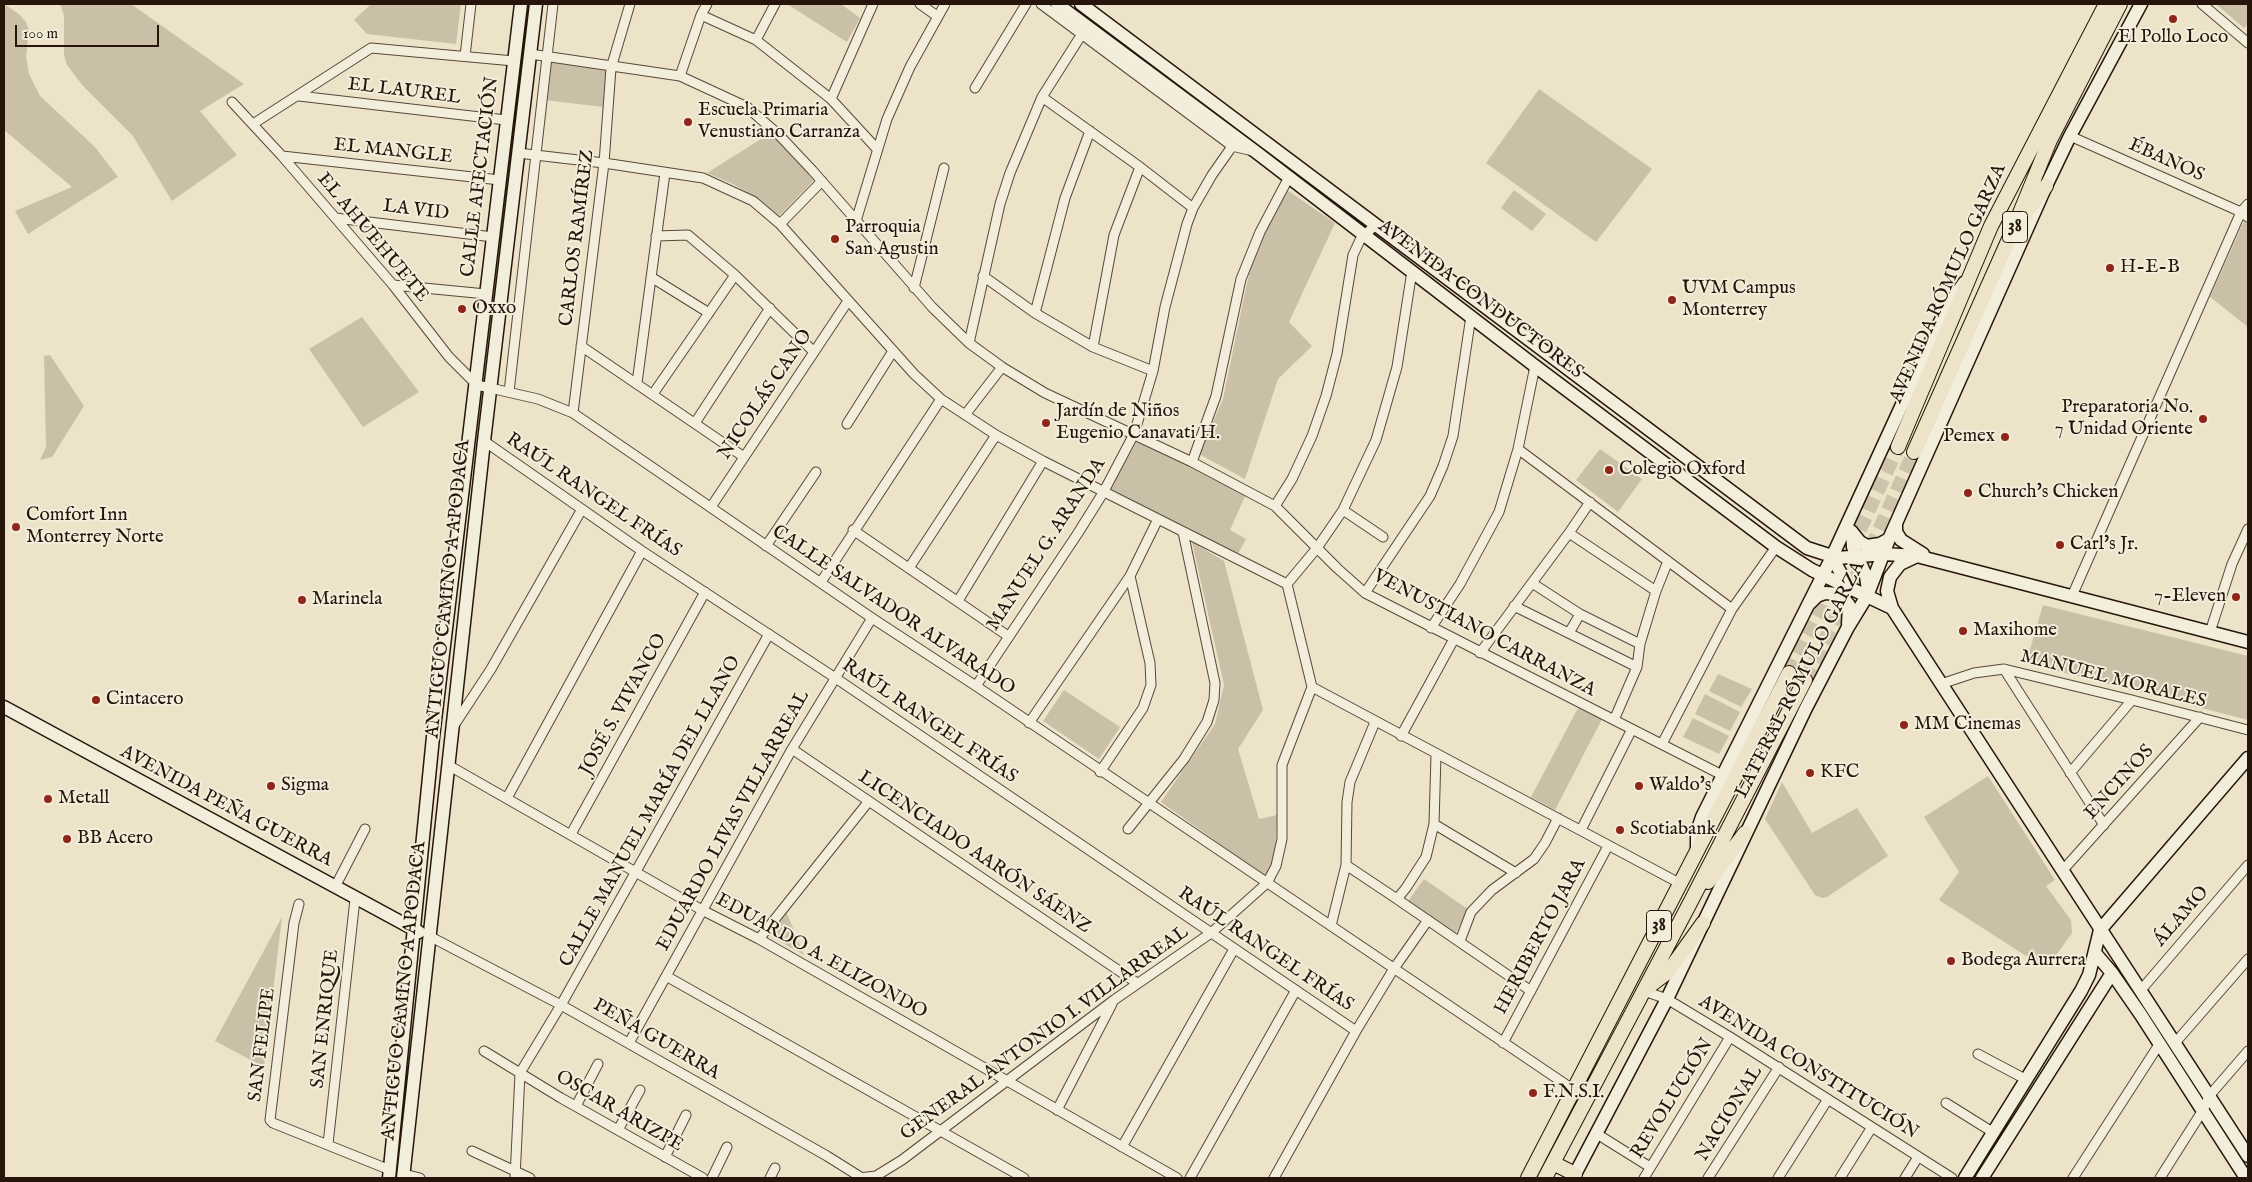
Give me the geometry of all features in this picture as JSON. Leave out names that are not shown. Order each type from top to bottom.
[{"type":"main road","name":"AVENIDA RÓMULO GARZA","points":[[1898,447],[1992,226],[2106,4]]},
{"type":"main road","name":"AVENIDA RÓMULO GARZA","points":[[1914,452],[2013,230],[2050,140],[2120,4]]},
{"type":"main road","points":[[2013,230],[2046,186]]},
{"type":"main road","name":"38","points":[[1528,1178],[1789,673]]},
{"type":"main road","name":"38","points":[[1545,1178],[1805,680]]},
{"type":"main road","points":[[1690,903],[1745,833]]},
{"type":"main road","points":[[1644,990],[1668,972],[1703,923]]},
{"type":"main road","points":[[1553,1163],[1574,1176]]},
{"type":"street","points":[[465,56],[471,4]]},
{"type":"street","name":"CALLE AFECTACIÓN","points":[[390,1174],[433,737],[477,385],[506,120],[521,4]]},
{"type":"street","name":"ANTIGUO CAMINO A APODACA","points":[[403,1176],[431,936],[484,441],[536,4]]},
{"type":"street","points":[[509,392],[552,4]]},
{"type":"street","name":"CARLOS RAMÍREZ","points":[[573,413],[604,163],[611,68],[630,4]]},
{"type":"street","points":[[680,76],[701,15],[707,4]]},
{"type":"street","points":[[756,40],[775,4]]},
{"type":"street","points":[[831,99],[873,4]]},
{"type":"street","points":[[920,4],[937,16]]},
{"type":"street","points":[[856,221],[877,149],[896,96],[945,4]]},
{"type":"street","points":[[975,88],[1026,4]]},
{"type":"street","points":[[969,343],[1000,204],[1021,144],[1042,97],[1084,30],[1041,4]]},
{"type":"street","name":"AVENIDA CONDUCTORES","points":[[1058,4],[1084,30],[1235,142],[1256,152],[1535,366],[1776,547],[1798,562],[1886,605]]},
{"type":"street","name":"AVENIDA CONDUCTORES","points":[[1081,4],[1801,544],[1832,557],[1884,554],[1917,556],[1938,561]]},
{"type":"street","name":"LATERAL RÓMULO GARZA","points":[[1574,1176],[1667,999],[1745,833],[1848,627],[1853,611],[1867,596],[1889,539],[2046,186],[2070,136],[2141,4]]},
{"type":"street","points":[[2202,4],[2247,39]]},
{"type":"street","points":[[701,15],[756,40],[831,99],[877,149]]},
{"type":"street","points":[[253,124],[371,48],[514,61]]},
{"type":"street","name":"VENUSTIANO CARRANZA","points":[[530,54],[611,68],[680,76],[746,107],[779,135],[822,180],[914,288],[969,343],[1002,368],[1045,394],[1192,462],[1275,506],[1365,593],[1722,775]]},
{"type":"street","name":"EL LAUREL","points":[[299,96],[506,120]]},
{"type":"street","points":[[1042,97],[1140,167],[1193,208]]},
{"type":"street","name":"EL AHUEHUETE","points":[[232,102],[336,218],[393,285],[449,357],[477,385],[490,389]]},
{"type":"street","points":[[1035,313],[1065,198],[1090,131]]},
{"type":"street","name":"ÉBANOS","points":[[2070,136],[2244,215]]},
{"type":"street","name":"MANUEL G. ARANDA","points":[[976,686],[1074,540],[1103,492],[1134,434],[1153,371],[1165,307],[1184,233],[1193,208],[1212,175],[1235,142]]},
{"type":"street","points":[[518,153],[604,163],[703,178],[734,191],[760,206],[780,224],[893,351],[941,399],[996,435],[1043,461],[1287,584],[1312,687],[1282,765],[1282,839],[1276,866],[1267,883]]},
{"type":"street","name":"EL MANGLE","points":[[282,156],[500,180]]},
{"type":"street","points":[[1093,347],[1114,235],[1140,167]]},
{"type":"street","points":[[914,288],[944,168]]},
{"type":"street","points":[[637,383],[665,172]]},
{"type":"street","points":[[1192,462],[1216,396],[1241,279],[1260,232],[1289,177]]},
{"type":"street","points":[[780,224],[822,180]]},
{"type":"street","points":[[2072,596],[2248,204]]},
{"type":"street","name":"LA VID","points":[[336,218],[493,237]]},
{"type":"street","points":[[1275,506],[1302,461],[1326,396],[1337,354],[1355,247],[1375,225]]},
{"type":"street","points":[[656,236],[688,235],[736,275],[814,352]]},
{"type":"street","points":[[1287,584],[1317,548],[1343,510],[1368,460],[1384,417],[1397,368],[1412,271]]},
{"type":"street","name":"LATERAL RÓMULO GARZA","points":[[1697,851],[1697,832],[1722,775],[1832,557],[1850,527],[1946,309],[1972,273]]},
{"type":"street","points":[[653,394],[736,275]]},
{"type":"street","points":[[983,276],[1035,313],[1093,347],[1153,371]]},
{"type":"street","points":[[651,277],[709,314]]},
{"type":"street","points":[[393,285],[486,294]]},
{"type":"street","name":"NICOLÁS CANO","points":[[711,507],[848,301]]},
{"type":"street","points":[[695,423],[770,308]]},
{"type":"street","points":[[1365,593],[1430,496],[1443,466],[1453,436],[1471,316]]},
{"type":"street","points":[[581,346],[744,458]]},
{"type":"street","points":[[847,424],[893,351]]},
{"type":"street","points":[[1432,628],[1460,584],[1499,512],[1518,449],[1535,366]]},
{"type":"street","points":[[965,416],[1002,368]]},
{"type":"street","name":"CALLE SALVADOR ALVARADO","points":[[490,389],[554,404],[573,413],[872,618],[976,686],[1393,970],[1574,1090]]},
{"type":"street","points":[[821,582],[941,399]]},
{"type":"street","points":[[908,568],[996,435]]},
{"type":"street","name":"RAÚL RANGEL FRÍAS","points":[[484,441],[642,551],[834,677],[1356,1031]]},
{"type":"street","points":[[1518,449],[1732,609]]},
{"type":"street","points":[[958,601],[1043,461]]},
{"type":"street","points":[[766,546],[816,472]]},
{"type":"street","points":[[1480,653],[1569,534],[1590,502]]},
{"type":"street","points":[[453,727],[491,669],[582,509]]},
{"type":"street","points":[[1343,510],[1384,537]]},
{"type":"street","points":[[1029,723],[1130,576],[1158,519]]},
{"type":"street","points":[[1896,525],[1897,535],[1904,543],[1938,561],[2248,642]]},
{"type":"street","points":[[1850,527],[1860,542],[1867,546],[1880,544],[1889,539]]},
{"type":"street","points":[[1850,527],[1853,547],[1868,582],[1867,596]]},
{"type":"street","points":[[2210,632],[2232,564],[2248,529]]},
{"type":"street","points":[[854,530],[1008,636]]},
{"type":"street","points":[[1128,828],[1198,737],[1207,722],[1214,700],[1215,683],[1183,532]]},
{"type":"street","points":[[1569,534],[1656,590]]},
{"type":"street","points":[[1662,744],[1732,609],[1776,547]]},
{"type":"street","points":[[507,798],[642,551]]},
{"type":"street","points":[[1917,556],[1900,564],[1890,577],[1886,605],[1942,684],[2100,930],[2247,1149]]},
{"type":"street","points":[[1832,557],[1846,586],[1853,611]]},
{"type":"street","points":[[1614,720],[1637,667],[1640,644],[1656,590],[1668,560]]},
{"type":"street","points":[[1100,772],[1144,708],[1152,685],[1150,664],[1130,576]]},
{"type":"street","points":[[1532,583],[1580,614],[1640,644]]},
{"type":"street","name":"JOSÉ S. VIVANCO","points":[[571,834],[705,592]]},
{"type":"street","points":[[1808,605],[1820,594],[1833,592],[1845,599],[1853,611]]},
{"type":"street","points":[[1853,611],[1866,605],[1886,605]]},
{"type":"street","points":[[1514,606],[1637,667]]},
{"type":"street","points":[[1569,633],[1580,614]]},
{"type":"street","name":"EDUARDO LIVAS VILLARREAL","points":[[629,1043],[792,749],[834,677],[872,618]]},
{"type":"street","name":"CALLE MANUEL MARÍA DEL LLANO","points":[[520,1073],[561,1005],[770,634]]},
{"type":"street","points":[[1401,736],[1454,639]]},
{"type":"street","points":[[2004,670],[2104,825]]},
{"type":"street","name":"MANUEL MORALES","points":[[1942,684],[1974,672],[2004,670],[2248,730]]},
{"type":"street","points":[[1312,687],[1436,755],[1681,884]]},
{"type":"street","points":[[2070,773],[2132,700]]},
{"type":"street","name":"AVENIDA PEÑA GUERRA","points":[[4,708],[355,899],[431,936]]},
{"type":"street","name":"ENCINOS","points":[[2063,870],[2200,717]]},
{"type":"street","points":[[1331,926],[1346,865],[1348,789],[1354,770],[1375,722]]},
{"type":"street","points":[[1581,830],[1632,729]]},
{"type":"street","name":"LICENCIADO AARÓN SÁENZ","points":[[792,749],[1137,983]]},
{"type":"street","points":[[1397,898],[1413,879],[1423,863],[1434,824],[1436,755]]},
{"type":"street","points":[[1965,1178],[2081,991],[2089,975],[2100,930],[2248,758]]},
{"type":"street","name":"EDUARDO A. ELIZONDO","points":[[448,765],[702,910],[759,939],[1177,1178]]},
{"type":"street","points":[[759,939],[869,801]]},
{"type":"street","points":[[1460,941],[1466,921],[1479,902],[1516,874],[1539,853],[1558,818]]},
{"type":"street","points":[[1434,824],[1516,874]]},
{"type":"street","points":[[335,887],[365,829]]},
{"type":"street","name":"HERIBERTO JARA","points":[[1503,1043],[1608,846]]},
{"type":"street","points":[[1346,865],[1531,991]]},
{"type":"street","name":"ÁLAMO","points":[[2141,990],[2247,868]]},
{"type":"street","name":"GENERAL ANTONIO I. VILLARREAL","points":[[861,1178],[869,1178],[881,1173],[940,1131],[1137,983],[1211,933],[1267,883]]},
{"type":"street","name":"SAN ENRIQUE","points":[[328,1144],[355,899]]},
{"type":"street","name":"SAN FELIPE","points":[[299,904],[294,923],[270,1118],[273,1124],[328,1144],[390,1174]]},
{"type":"street","points":[[1274,1178],[1356,1031],[1393,970],[1428,920]]},
{"type":"street","name":"PEÑA GUERRA","points":[[431,936],[629,1043],[827,1156],[861,1178]]},
{"type":"street","points":[[1122,1147],[1234,949]]},
{"type":"street","points":[[2095,953],[2112,973],[2160,1043],[2246,1178]]},
{"type":"street","points":[[2175,1043],[2248,959]]},
{"type":"street","points":[[1982,1178],[2112,973]]},
{"type":"street","points":[[666,976],[1024,1178]]},
{"type":"street","points":[[1190,1178],[1296,990]]},
{"type":"street","name":"AVENIDA CONSTITUCIÓN","points":[[1644,990],[1667,999],[1730,1037],[1952,1178]]},
{"type":"street","points":[[1057,1110],[1114,1000]]},
{"type":"street","name":"REVOLUCIÓN","points":[[1644,1178],[1730,1037]]},
{"type":"street","points":[[2073,1178],[2160,1043]]},
{"type":"street","name":"OSCAR ARIZPE","points":[[484,1051],[703,1178]]},
{"type":"street","points":[[2160,1178],[2203,1110],[2210,1095],[2248,1051]]},
{"type":"street","points":[[1978,1054],[2027,1080]]},
{"type":"street","points":[[576,1106],[598,1064]]},
{"type":"street","name":"NACIONAL","points":[[1708,1178],[1778,1067]]},
{"type":"street","points":[[515,1175],[520,1073]]},
{"type":"street","points":[[618,1130],[640,1090]]},
{"type":"street","points":[[1778,1178],[1828,1099]]},
{"type":"street","points":[[1946,1103],[1994,1133]]},
{"type":"street","points":[[666,1157],[686,1115]]},
{"type":"street","points":[[1840,1178],[1872,1127]]},
{"type":"street","points":[[1596,1134],[1650,1167]]},
{"type":"street","points":[[712,1178],[727,1147]]},
{"type":"street","points":[[472,1151],[515,1175],[530,1178]]},
{"type":"street","points":[[1905,1178],[1918,1157]]},
{"type":"street","points":[[770,1178],[775,1168]]},
{"type":"street","points":[[403,1176],[420,1178]]},
{"type":"shaded area","points":[[4,4],[19,14],[26,22],[29,30],[26,57],[29,74],[40,96],[95,147],[118,177],[28,234],[15,211],[72,187],[4,130]]},
{"type":"shaded area","points":[[60,4],[131,4],[244,84],[200,111],[237,155],[172,201],[133,136],[83,86],[67,65],[64,55],[64,16]]},
{"type":"shaded area","points":[[371,4],[461,4],[456,44],[367,34],[354,20]]},
{"type":"shaded area","points":[[787,4],[841,4],[860,18],[847,42]]},
{"type":"shaded area","points":[[2216,4],[2248,4],[2248,24],[2244,28]]},
{"type":"shaded area","points":[[550,60],[607,67],[603,107],[545,100]]},
{"type":"shaded area","points":[[1539,89],[1652,169],[1596,242],[1486,163]]},
{"type":"shaded area","points":[[772,132],[815,179],[779,216],[761,201],[733,184],[707,173]]},
{"type":"shaded area","points":[[1287,190],[1335,223],[1289,322],[1312,346],[1278,379],[1245,479],[1199,454],[1223,399],[1253,254]]},
{"type":"shaded area","points":[[1514,190],[1546,214],[1532,231],[1501,208]]},
{"type":"shaded area","points":[[2244,221],[2248,222],[2248,327],[2210,297]]},
{"type":"shaded area","points":[[362,317],[419,392],[363,427],[309,349]]},
{"type":"shaded area","points":[[50,355],[84,406],[52,457],[40,460],[46,447],[44,356]]},
{"type":"shaded area","points":[[1139,437],[1246,494],[1230,530],[1246,539],[1238,554],[1110,489]]},
{"type":"shaded area","points":[[1600,449],[1642,479],[1618,512],[1576,480]]},
{"type":"shaded area","points":[[1192,542],[1224,561],[1263,710],[1238,749],[1259,819],[1277,815],[1275,856],[1267,878],[1161,802],[1215,724],[1224,685]]},
{"type":"shaded area","points":[[2043,605],[2248,656],[2248,720],[2026,663]]},
{"type":"shaded area","points":[[1718,674],[1752,689],[1741,707],[1709,691]]},
{"type":"shaded area","points":[[1064,690],[1120,727],[1099,759],[1043,721]]},
{"type":"shaded area","points":[[1705,694],[1740,712],[1730,731],[1695,714]]},
{"type":"shaded area","points":[[1578,708],[1602,719],[1555,810],[1531,797]]},
{"type":"shaded area","points":[[1693,718],[1729,736],[1719,754],[1683,737]]},
{"type":"shaded area","points":[[1988,776],[2055,880],[2046,886],[2071,920],[2072,933],[2052,961],[2043,956],[2037,963],[1939,900],[1959,872],[1924,817]]},
{"type":"shaded area","points":[[1782,782],[1812,833],[1857,808],[1888,856],[1827,897],[1822,898],[1815,895],[1765,819]]},
{"type":"shaded area","points":[[1424,879],[1469,910],[1451,941],[1403,908]]},
{"type":"shaded area","points":[[786,911],[804,955],[772,937],[771,932]]},
{"type":"shaded area","points":[[282,917],[264,1067],[215,1041]]},
{"type":"tunnel","points":[[1851,549],[1898,447]]},
{"type":"tunnel","points":[[1805,680],[1876,537],[1914,452]]},
{"type":"tunnel","points":[[1789,673],[1834,584]]},
{"type":"place","name":"El Pollo Loco","points":[[2173,19]]},
{"type":"place","name":"Escuela Primaria Venustiano Carranza","points":[[688,122]]},
{"type":"place","name":"Parroquia San Agustin","points":[[835,239]]},
{"type":"place","name":"H-E-B","points":[[2110,268]]},
{"type":"place","name":"UVM Campus Monterrey","points":[[1672,300]]},
{"type":"place","name":"Oxxo","points":[[462,309]]},
{"type":"place","name":"Preparatoria No. 7 Unidad Oriente","points":[[2203,419]]},
{"type":"place","name":"Jardín de Niños Eugenio Canavati H.","points":[[1046,423]]},
{"type":"place","name":"Pemex","points":[[2005,437]]},
{"type":"place","name":"Colegio Oxford","points":[[1609,470]]},
{"type":"place","name":"Church's Chicken","points":[[1968,493]]},
{"type":"place","name":"Comfort Inn Monterrey Norte","points":[[16,527]]},
{"type":"place","name":"Carl's Jr.","points":[[2060,545]]},
{"type":"place","name":"7-Eleven","points":[[2236,597]]},
{"type":"place","name":"Marinela","points":[[302,600]]},
{"type":"place","name":"Maxihome","points":[[1963,631]]},
{"type":"place","name":"Cintacero","points":[[96,700]]},
{"type":"place","name":"MM Cinemas","points":[[1904,725]]},
{"type":"place","name":"KFC","points":[[1810,773]]},
{"type":"place","name":"Sigma","points":[[271,786]]},
{"type":"place","name":"Waldo's","points":[[1639,786]]},
{"type":"place","name":"Metall","points":[[48,799]]},
{"type":"place","name":"Scotiabank","points":[[1620,830]]},
{"type":"place","name":"BB Acero","points":[[67,839]]},
{"type":"place","name":"Bodega Aurrera","points":[[1951,961]]},
{"type":"place","name":"F.N.S.I.","points":[[1533,1093]]}]
